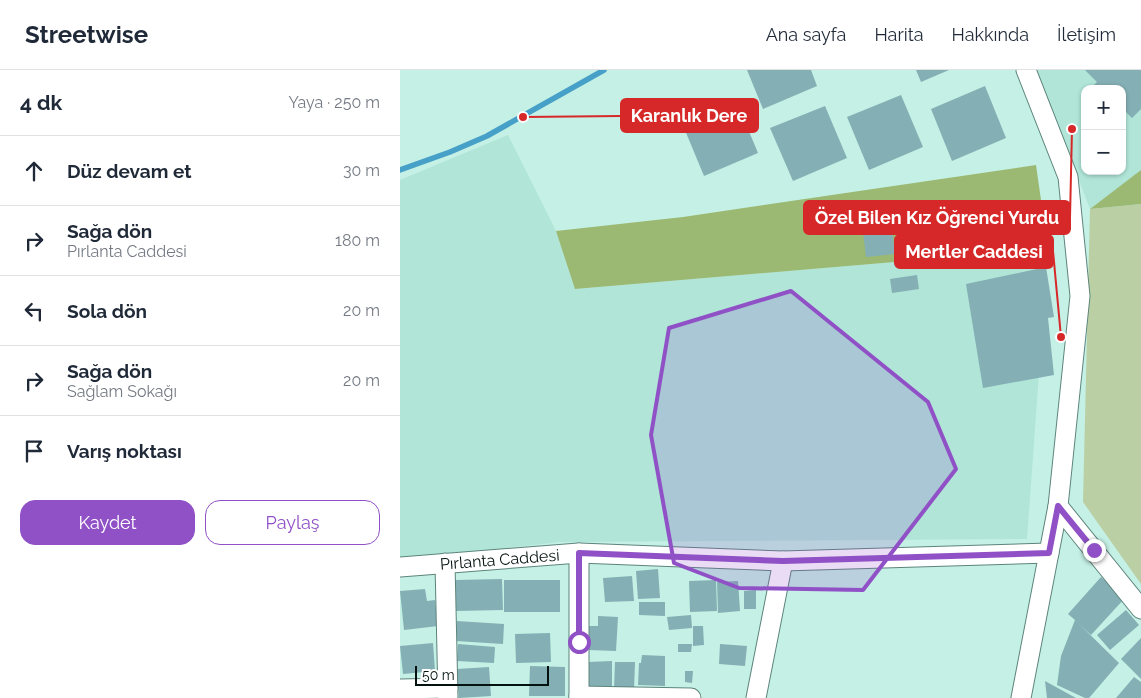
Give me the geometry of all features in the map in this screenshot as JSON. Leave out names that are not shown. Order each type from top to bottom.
[{"type":"street","points":[[1021,698],[1058,506],[1080,296],[1068,177],[1026,70]]},
{"type":"street","points":[[1058,506],[1141,609]]},
{"type":"street","points":[[579,553],[579,697],[691,698]]},
{"type":"street","name":"Pırlanta Caddesi","points":[[400,567],[579,553],[783,561],[1049,553]]},
{"type":"street","points":[[756,698],[783,561]]},
{"type":"street","points":[[400,689],[448,693],[445,563]]},
{"type":"highlighted area","points":[[791,291],[928,402],[956,469],[863,590],[739,588],[674,563],[651,435],[669,328]]},
{"type":"shaded area","points":[[1037,70],[1141,70],[1141,170],[1090,209]]},
{"type":"shaded area","points":[[508,135],[556,231],[576,289],[1048,249],[1027,539],[560,542],[400,560],[400,180]]},
{"type":"shaded area","points":[[1141,204],[1141,584],[1083,502],[1090,209]]},
{"type":"green space","points":[[1036,165],[1048,249],[575,289],[556,231],[683,217]]},
{"type":"green space","points":[[1141,170],[1141,204],[1090,209]]},
{"type":"building","points":[[747,70],[811,70],[817,86],[763,109]]},
{"type":"building","points":[[916,70],[949,70],[921,82]]},
{"type":"building","points":[[1085,70],[1141,70],[1141,109],[1132,118],[1126,112],[1126,85],[1094,85],[1097,82]]},
{"type":"building","points":[[985,86],[1006,138],[952,161],[931,109]]},
{"type":"building","points":[[901,95],[923,147],[869,170],[847,117]]},
{"type":"building","points":[[736,100],[758,153],[704,176],[682,123]]},
{"type":"building","points":[[825,106],[847,158],[793,181],[770,128]]},
{"type":"building","points":[[892,229],[895,254],[866,257],[863,232]]},
{"type":"building","points":[[1046,267],[1054,317],[1048,318],[1054,375],[983,388],[966,284]]},
{"type":"building","points":[[917,275],[919,289],[892,293],[890,279]]},
{"type":"building","points":[[658,569],[660,598],[638,599],[636,571]]},
{"type":"building","points":[[632,576],[634,601],[605,602],[603,578]]},
{"type":"building","points":[[1101,577],[1125,598],[1091,635],[1078,623],[1119,663],[1089,698],[1085,698],[1057,685],[1061,656],[1075,620],[1068,614]]},
{"type":"building","points":[[502,579],[503,610],[455,611],[455,580]]},
{"type":"building","points":[[504,580],[560,580],[560,612],[504,612]]},
{"type":"building","points":[[716,580],[717,611],[690,612],[689,581]]},
{"type":"building","points":[[738,581],[740,611],[718,613],[717,582]]},
{"type":"building","points":[[425,589],[427,601],[435,600],[438,626],[404,630],[400,591]]},
{"type":"building","points":[[756,590],[756,609],[744,609],[744,591]]},
{"type":"building","points":[[639,602],[665,602],[665,616],[639,615]]},
{"type":"building","points":[[1126,610],[1139,625],[1110,650],[1097,635]]},
{"type":"building","points":[[691,615],[692,628],[669,630],[667,617]]},
{"type":"building","points":[[598,616],[618,617],[616,651],[588,650],[588,626],[598,626]]},
{"type":"building","points":[[457,621],[504,624],[503,644],[456,641]]},
{"type":"building","points":[[693,626],[703,626],[704,645],[693,646]]},
{"type":"building","points":[[550,633],[551,662],[516,663],[515,634]]},
{"type":"building","points":[[1141,638],[1141,679],[1121,659]]},
{"type":"building","points":[[433,643],[435,671],[403,674],[400,646]]},
{"type":"building","points":[[458,644],[495,647],[494,663],[457,661]]},
{"type":"building","points":[[678,644],[692,644],[691,652],[678,652]]},
{"type":"building","points":[[720,644],[747,646],[745,666],[719,664]]},
{"type":"building","points":[[642,655],[665,656],[665,686],[638,685],[639,663],[641,663]]},
{"type":"building","points":[[612,661],[612,689],[589,690],[588,662]]},
{"type":"building","points":[[615,662],[635,662],[634,690],[614,689]]},
{"type":"building","points":[[530,666],[565,667],[565,696],[529,696]]},
{"type":"building","points":[[489,667],[491,696],[459,698],[457,669]]},
{"type":"building","points":[[685,671],[693,671],[692,683],[685,682]]},
{"type":"building","points":[[1134,677],[1141,682],[1141,698],[1116,698]]},
{"type":"building","points":[[1045,681],[1076,698],[1047,698]]},
{"type":"waterway","points":[[400,170],[487,136],[604,70]]},
{"type":"place","name":"Karanlık Dere","points":[[523,117]]},
{"type":"place","name":"Özel Bilen Kız Öğrenci Yurdu","points":[[1072,129]]},
{"type":"place","name":"Mertler Caddesi","points":[[1061,337]]},
{"type":"route","points":[[579,642],[579,553],[783,561],[1049,553],[1058,506],[1094,550]]}]
